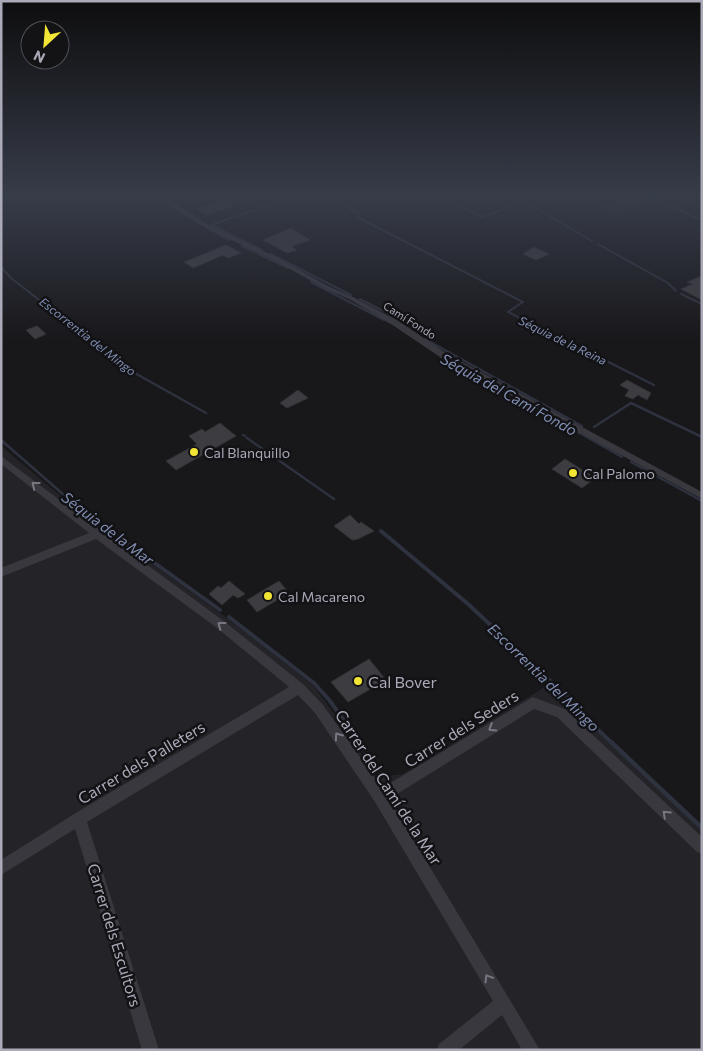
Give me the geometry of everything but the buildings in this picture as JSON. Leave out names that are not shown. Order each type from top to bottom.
[{"type":"street","name":"Camí Fondo","points":[[242,243],[276,259],[326,287],[352,298],[397,324],[443,355],[702,496]]},
{"type":"street","name":"Carrer del Camí de la Mar","points":[[1,459],[97,534],[221,625],[300,688],[319,709],[380,797],[532,1050]]},
{"type":"street","points":[[1,573],[97,534]]},
{"type":"street","name":"Carrer dels Palleters","points":[[1,868],[79,819],[300,688]]},
{"type":"street","name":"Carrer dels Seders","points":[[380,797],[533,702],[561,713],[702,847]]},
{"type":"street","name":"Carrer dels Escultors","points":[[79,819],[151,1050]]},
{"type":"street","points":[[445,1050],[503,1003]]},
{"type":"shaded area","points":[[1,446],[81,513],[227,618],[313,685],[341,723],[376,777],[403,774],[548,685],[702,831],[702,1050],[1,1050]]},
{"type":"waterway","points":[[248,243],[262,250]]},
{"type":"waterway","name":"Séquia de la Reina","points":[[408,243],[523,302],[508,312],[545,331]]},
{"type":"waterway","points":[[598,244],[668,283],[676,291]]},
{"type":"waterway","name":"Séquia del Camí Fondo","points":[[242,246],[288,268]]},
{"type":"waterway","points":[[271,254],[351,295]]},
{"type":"waterway","name":"Escorrentia del Mingo","points":[[1,267],[11,278],[79,331]]},
{"type":"waterway","name":"Séquia del Camí Fondo","points":[[311,282],[384,320]]},
{"type":"waterway","points":[[681,294],[702,304]]},
{"type":"waterway","points":[[360,299],[387,313],[401,323]]},
{"type":"waterway","name":"Escorrentia del Mingo","points":[[78,329],[133,372],[206,413]]},
{"type":"waterway","name":"Séquia de la Reina","points":[[543,329],[654,385]]},
{"type":"waterway","points":[[425,339],[582,426]]},
{"type":"waterway","name":"Séquia del Camí Fondo","points":[[441,357],[467,374],[499,389]]},
{"type":"waterway","points":[[594,427],[631,403],[702,437]]},
{"type":"waterway","name":"Séquia del Camí Fondo","points":[[562,423],[622,457]]},
{"type":"waterway","name":"Escorrentia del Mingo","points":[[247,438],[334,499]]},
{"type":"waterway","name":"Séquia de la Mar","points":[[1,440],[80,509]]},
{"type":"waterway","name":"Séquia del Camí Fondo","points":[[631,462],[702,501]]},
{"type":"waterway","name":"Séquia de la Mar","points":[[78,508],[220,610]]},
{"type":"waterway","name":"Escorrentia del Mingo","points":[[381,531],[468,604],[575,704],[576,709],[612,743]]},
{"type":"waterway","name":"Séquia de la Mar","points":[[229,617],[314,683],[330,701],[360,743]]},
{"type":"waterway","name":"Séquia de la Mar","points":[[359,742],[379,771]]},
{"type":"waterway","name":"Escorrentia del Mingo","points":[[611,742],[702,828]]},
{"type":"place","name":"Cal Blanquillo","points":[[194,452]]},
{"type":"place","name":"Cal Palomo","points":[[573,473]]},
{"type":"place","name":"Cal Macareno","points":[[268,596]]},
{"type":"place","name":"Cal Bover","points":[[358,681]]}]
